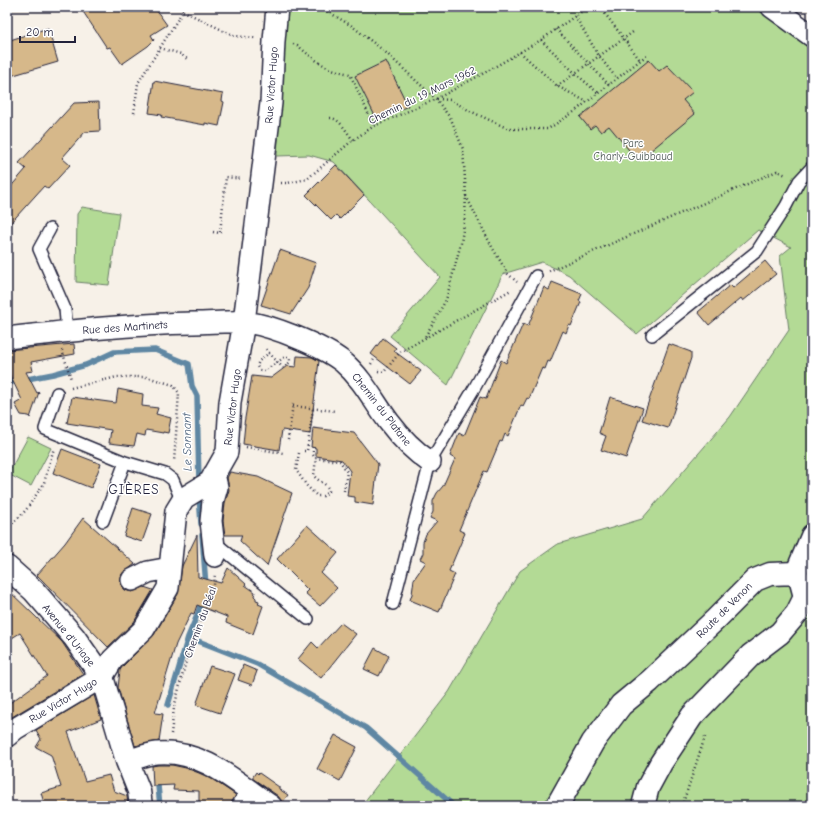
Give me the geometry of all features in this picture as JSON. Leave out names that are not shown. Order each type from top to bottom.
[{"type":"street","name":"Rue Victor Hugo","points":[[7,736],[102,677],[113,660],[144,630],[169,578],[176,511],[183,500],[212,478],[227,452],[230,402],[244,322],[271,103],[277,7]]},
{"type":"street","points":[[772,7],[812,36]]},
{"type":"street","name":"Rue des Martinets","points":[[7,338],[164,323],[244,322]]},
{"type":"street","name":"Chemin du Platane","points":[[244,322],[273,328],[335,356],[357,375],[389,423],[414,450],[430,462]]},
{"type":"street","points":[[212,478],[217,487],[213,501],[211,521],[214,548]]},
{"type":"street","points":[[643,806],[648,787],[661,763],[692,716],[751,655],[780,633],[797,613],[805,597],[801,582],[796,574],[812,535]]},
{"type":"street","name":"Avenue d'Uriage","points":[[7,567],[34,591],[69,631],[102,677],[127,761],[139,791],[142,806]]},
{"type":"street","points":[[132,580],[148,572],[169,578]]},
{"type":"street","name":"Route de Venon","points":[[557,806],[593,742],[621,705],[650,681],[755,580],[770,574],[796,574]]},
{"type":"street","points":[[127,761],[156,753],[179,753],[192,756],[216,767],[242,798],[271,806]]},
{"type":"lane","points":[[652,335],[757,251],[786,206],[799,181],[812,167]]},
{"type":"lane","points":[[50,229],[39,248],[65,309],[67,332]]},
{"type":"lane","points":[[393,604],[430,462],[475,387],[536,276]]},
{"type":"lane","points":[[57,393],[45,429],[125,462],[165,474],[173,480],[183,500]]},
{"type":"lane","points":[[103,521],[125,462]]},
{"type":"lane","points":[[214,548],[308,619]]},
{"type":"path","points":[[179,7],[183,11],[235,36],[284,41],[297,45],[317,63],[335,71],[350,74],[374,126]]},
{"type":"path","points":[[320,7],[352,26],[384,51],[436,99],[451,119],[463,149],[466,195],[461,243],[446,300],[425,338]]},
{"type":"path","name":"Chemin du 19 Mars 1962","points":[[213,232],[220,233],[226,177],[261,182],[288,183],[307,179],[353,140],[374,126],[436,99],[541,40],[588,7]]},
{"type":"path","points":[[600,7],[640,60]]},
{"type":"path","points":[[134,113],[138,83],[183,11]]},
{"type":"path","points":[[575,16],[599,56],[617,79]]},
{"type":"path","points":[[556,29],[609,85]]},
{"type":"path","points":[[557,86],[633,32]]},
{"type":"path","points":[[541,40],[598,93]]},
{"type":"path","points":[[160,48],[181,54],[187,59]]},
{"type":"path","points":[[520,52],[557,86],[587,102]]},
{"type":"path","points":[[436,99],[451,100],[470,111],[509,129],[548,129],[587,102],[647,55]]},
{"type":"path","points":[[330,118],[335,118],[353,140]]},
{"type":"path","points":[[357,375],[368,368],[384,372],[400,352],[536,276],[777,171],[799,181]]},
{"type":"path","points":[[466,195],[492,247],[508,274],[520,285]]},
{"type":"path","points":[[266,350],[269,353],[278,362],[283,368],[289,363],[290,359],[285,357],[278,362],[264,371],[259,370],[257,366],[258,362],[269,353]]},
{"type":"path","points":[[66,364],[71,380]]},
{"type":"path","points":[[57,393],[78,386],[118,377],[147,377],[173,385],[179,393],[173,480]]},
{"type":"path","points":[[288,440],[293,405],[335,411]]},
{"type":"path","points":[[313,409],[305,451],[313,452]]},
{"type":"path","points":[[7,529],[26,510],[44,483],[58,434]]},
{"type":"path","points":[[299,453],[296,470],[313,493],[317,496],[323,496],[329,491],[325,485],[314,476],[316,458],[313,455],[313,447]]},
{"type":"path","points":[[316,458],[340,461],[348,476],[344,491]]},
{"type":"path","name":"Chemin du Béal","points":[[171,738],[174,708],[188,653],[214,584],[216,568],[214,548]]},
{"type":"path","points":[[682,806],[706,732]]},
{"type":"green space","name":"Parc Charly-Guibbaud","points":[[288,7],[754,7],[812,50],[812,806],[361,806],[449,692],[520,571],[558,544],[642,519],[730,417],[789,330],[780,256],[791,247],[758,230],[637,334],[569,275],[542,262],[503,274],[448,385],[390,336],[440,277],[334,162],[309,155],[277,156],[284,41]]},
{"type":"green space","points":[[82,207],[119,213],[109,285],[76,282],[77,214]]},
{"type":"green space","points":[[28,437],[51,448],[31,486],[8,474]]},
{"type":"building","points":[[80,7],[154,7],[167,25],[151,35],[154,40],[148,46],[122,64],[110,47],[107,48]]},
{"type":"building","points":[[48,28],[58,62],[7,77],[7,41]]},
{"type":"building","points":[[649,60],[659,71],[667,65],[693,92],[683,100],[695,114],[638,161],[609,126],[601,132],[595,125],[590,129],[580,117]]},
{"type":"building","points":[[386,61],[408,106],[377,120],[355,76]]},
{"type":"building","points":[[154,81],[223,94],[222,101],[224,102],[219,126],[161,117],[162,115],[149,113]]},
{"type":"building","points":[[99,102],[100,131],[85,132],[62,158],[70,165],[48,189],[44,186],[7,227],[7,191],[26,169],[19,163],[74,103]]},
{"type":"building","points":[[336,165],[364,195],[340,219],[336,215],[331,220],[306,195]]},
{"type":"building","points":[[280,250],[316,263],[308,288],[291,314],[261,305]]},
{"type":"building","points":[[765,261],[776,274],[743,301],[741,298],[709,325],[698,312],[730,285],[733,288]]},
{"type":"building","points":[[552,282],[582,294],[579,301],[581,302],[571,326],[569,325],[566,333],[563,331],[550,362],[548,361],[545,369],[542,368],[529,399],[527,398],[523,406],[521,405],[508,436],[505,434],[502,442],[500,441],[487,472],[484,471],[459,530],[465,533],[449,571],[455,574],[439,612],[410,600],[414,579],[426,562],[420,559],[423,553],[423,542],[426,534],[437,521],[430,518],[433,512],[433,501],[443,486],[455,459],[450,456],[459,433],[464,436],[480,397],[486,399],[501,360],[506,363],[523,324],[528,326],[544,287],[549,290]]},
{"type":"building","points":[[383,338],[396,348],[394,351],[421,371],[410,384],[371,354]]},
{"type":"building","points":[[74,344],[75,354],[31,362],[33,371],[26,372],[37,393],[39,392],[30,418],[29,416],[21,415],[15,404],[22,400],[7,369],[7,350]]},
{"type":"building","points":[[669,344],[691,352],[691,358],[668,428],[642,420]]},
{"type":"building","points":[[297,356],[312,357],[319,361],[310,434],[282,430],[279,450],[243,444],[244,424],[252,376],[271,378],[287,366],[296,367]]},
{"type":"building","points":[[118,389],[143,394],[142,406],[158,408],[156,414],[171,418],[168,433],[146,430],[145,436],[137,434],[134,446],[109,443],[111,430],[67,423],[72,397],[116,403]]},
{"type":"building","points":[[610,397],[643,408],[626,458],[601,450],[606,436],[599,433]]},
{"type":"building","points":[[313,428],[354,433],[378,464],[373,505],[355,502],[355,497],[347,496],[350,471],[342,460],[316,456],[316,448],[311,447]]},
{"type":"building","points":[[62,449],[101,464],[91,488],[53,473]]},
{"type":"building","points":[[230,472],[258,477],[292,493],[267,566],[240,541],[242,535],[225,535],[223,521],[225,503],[229,490],[227,478]]},
{"type":"building","points":[[133,508],[152,514],[142,542],[124,536]]},
{"type":"building","points":[[83,518],[135,564],[122,574],[120,580],[121,585],[125,590],[132,592],[144,587],[153,590],[134,622],[108,647],[37,575],[65,543]]},
{"type":"building","points":[[307,525],[338,553],[321,573],[337,588],[320,606],[305,593],[308,590],[277,559]]},
{"type":"building","points":[[197,535],[198,577],[221,583],[228,568],[246,584],[245,585],[255,592],[254,596],[256,600],[259,601],[258,604],[263,606],[253,634],[226,623],[227,617],[197,605],[194,614],[191,613],[176,644],[155,713],[163,714],[159,741],[135,746],[118,688],[120,670],[154,635],[178,594],[182,566]]},
{"type":"building","points":[[7,589],[62,642],[83,674],[7,720],[7,705],[47,676],[20,633],[7,641]]},
{"type":"building","points":[[341,623],[356,634],[321,678],[298,659],[312,642],[318,648]]},
{"type":"building","points":[[375,648],[389,656],[379,676],[364,669]]},
{"type":"building","points":[[243,665],[257,671],[252,685],[238,680]]},
{"type":"building","points":[[210,666],[235,674],[220,713],[196,705]]},
{"type":"building","points":[[94,695],[101,719],[68,732],[85,781],[109,775],[114,791],[127,796],[128,806],[45,806],[41,793],[61,787],[51,755],[36,747],[41,739],[36,730]]},
{"type":"building","points":[[335,735],[357,747],[340,781],[317,769]]},
{"type":"building","points":[[172,765],[199,773],[212,779],[236,795],[230,806],[199,806],[199,791],[173,790],[174,785],[153,786],[152,766]]},
{"type":"building","points":[[256,772],[279,787],[279,789],[288,795],[282,803],[278,796],[252,778]]},
{"type":"waterway","name":"Le Sonnant","points":[[7,383],[53,374],[86,365],[114,352],[155,350],[189,364],[192,386],[197,396],[199,484]]},
{"type":"waterway","name":"Le Sonnant","points":[[199,495],[201,524]]},
{"type":"waterway","name":"Le Sonnant","points":[[202,535],[206,586]]},
{"type":"waterway","name":"Le Sonnant","points":[[168,705],[188,637],[202,600]]},
{"type":"waterway","points":[[188,637],[257,664],[366,728],[454,806]]},
{"type":"waterway","name":"Le Sonnant","points":[[158,786],[160,806]]},
{"type":"district","name":"GIÈRES","points":[[134,489]]}]
